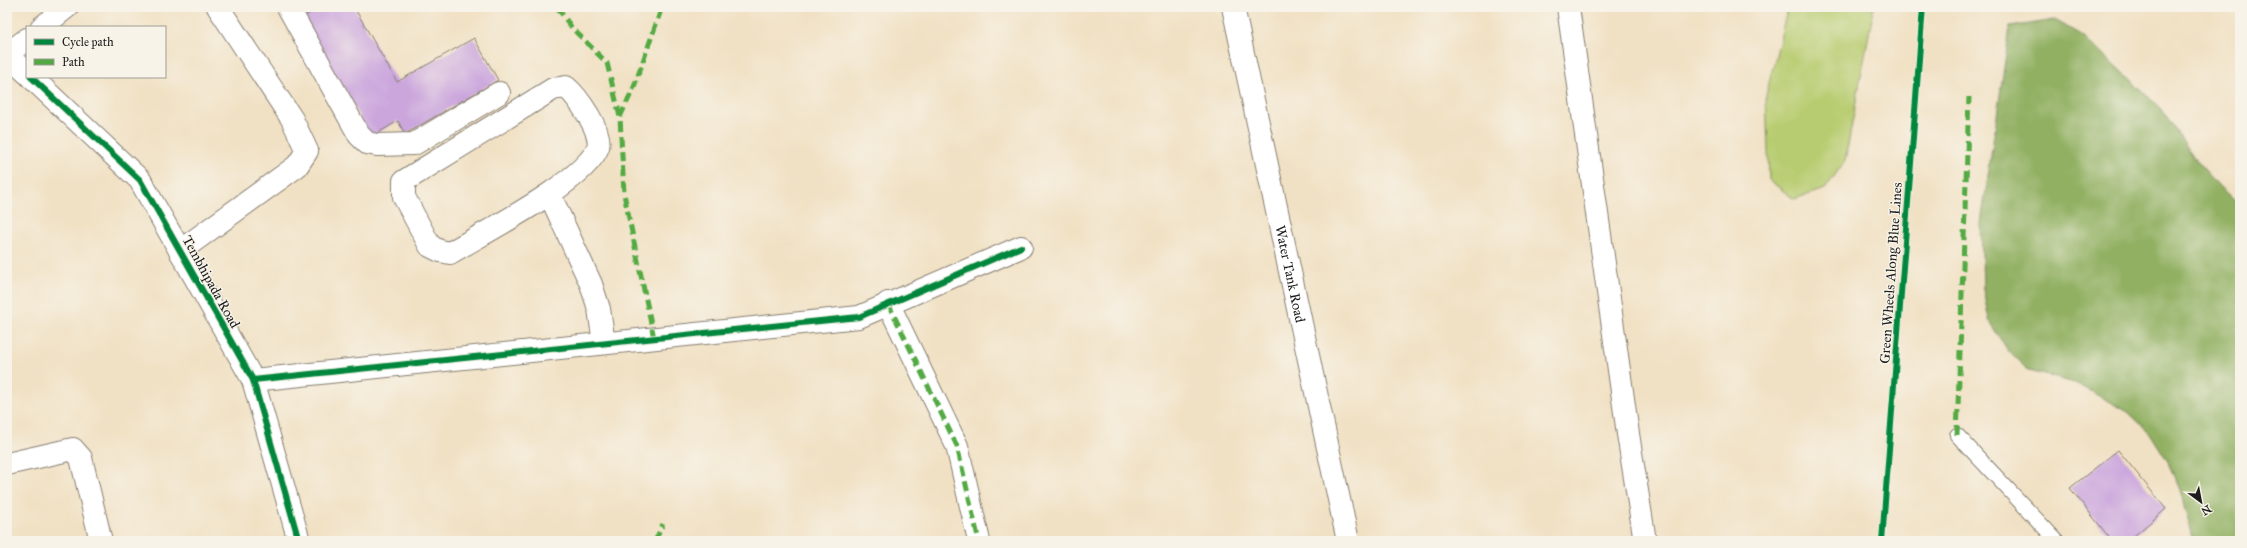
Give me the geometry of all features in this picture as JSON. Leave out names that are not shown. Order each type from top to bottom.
[{"type":"street","points":[[43,26],[67,7]]},
{"type":"street","points":[[180,251],[297,166],[307,151],[292,119],[218,7]]},
{"type":"street","points":[[288,7],[359,135],[367,143],[386,146],[414,144],[499,93]]},
{"type":"street","name":"Water Tank Road","points":[[1233,7],[1348,541]]},
{"type":"street","points":[[1568,7],[1628,434],[1646,541]]},
{"type":"street","points":[[26,40],[7,54],[26,72]]},
{"type":"street","name":"Tembhipada Road","points":[[32,78],[140,180],[253,380],[299,541]]},
{"type":"street","points":[[566,87],[576,95],[599,135],[599,146],[593,157],[550,195],[450,253],[440,251],[430,246],[404,197],[404,181],[553,89],[566,87]]},
{"type":"street","points":[[550,195],[590,284],[599,310],[604,343]]},
{"type":"street","points":[[253,380],[859,317],[1021,247]]},
{"type":"street","points":[[888,304],[957,446],[979,541]]},
{"type":"street","points":[[7,464],[73,449],[81,458],[101,541]]},
{"type":"lane","points":[[1957,435],[2057,541]]},
{"type":"green space","points":[[1788,7],[1874,7],[1845,161],[1825,189],[1794,199],[1769,180],[1766,95]]},
{"type":"green space","points":[[2055,20],[2086,38],[2160,108],[2196,160],[2219,186],[2240,206],[2240,541],[2194,541],[2180,491],[2167,460],[2150,433],[2128,412],[2075,383],[2029,371],[2009,352],[1990,323],[1983,290],[1981,223],[2010,27]]},
{"type":"building","points":[[320,7],[354,7],[397,82],[474,38],[498,80],[405,134],[398,121],[371,137],[302,18]]},
{"type":"building","points":[[2118,450],[2166,509],[2128,541],[2112,541],[2070,488]]},
{"type":"marked path","points":[[557,7],[572,28],[607,63],[620,117],[624,194],[654,338]]},
{"type":"marked path","points":[[620,117],[634,87],[662,7]]},
{"type":"marked path","points":[[1957,435],[1969,97]]},
{"type":"marked path","points":[[888,303],[957,446],[979,541]]},
{"type":"marked path","points":[[655,541],[663,524]]},
{"type":"cycle path","name":"Green Wheels Along Blue Lines","points":[[1882,541],[1923,7]]},
{"type":"cycle path","points":[[32,78],[140,180],[253,380],[299,541]]},
{"type":"cycle path","points":[[253,380],[859,317],[1021,247]]}]
